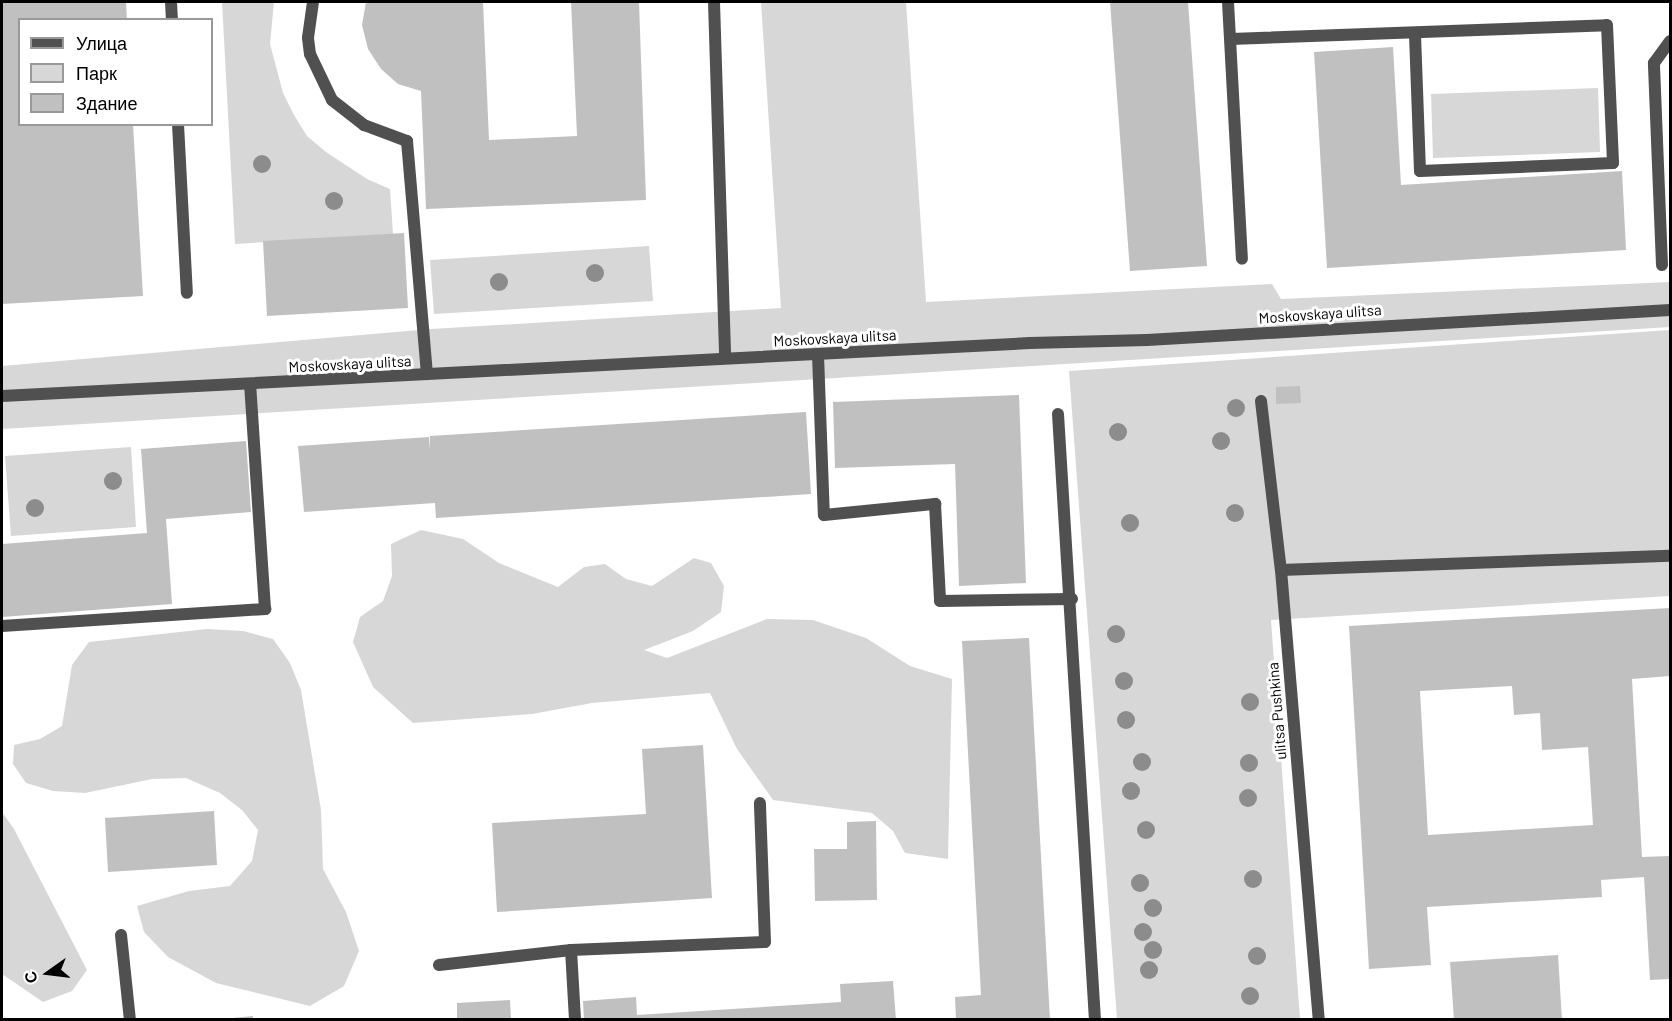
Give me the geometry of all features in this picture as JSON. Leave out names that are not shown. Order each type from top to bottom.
[{"type":"street","points":[[171,2],[172,18]]},
{"type":"street","points":[[313,2],[308,38],[310,54],[332,100],[363,125],[406,141],[427,375]]},
{"type":"street","points":[[714,2],[725,358]]},
{"type":"street","points":[[1228,2],[1242,258]]},
{"type":"street","points":[[1231,39],[1415,34],[1607,25],[1613,163],[1420,171],[1415,34]]},
{"type":"street","points":[[1662,265],[1654,63],[1671,41]]},
{"type":"street","points":[[1654,63],[1671,62]]},
{"type":"street","points":[[178,126],[187,293]]},
{"type":"street","name":"Moskovskaya ulitsa","points":[[2,396],[1671,310]]},
{"type":"street","points":[[818,355],[824,515],[935,504],[940,601],[1072,599]]},
{"type":"street","points":[[2,626],[265,609],[250,384]]},
{"type":"street","name":"ulitsa Pushkina","points":[[1261,401],[1281,570],[1319,1020]]},
{"type":"street","points":[[1058,414],[1072,599],[1095,1020]]},
{"type":"street","points":[[1281,570],[1671,556]]},
{"type":"street","points":[[439,965],[571,950],[765,942],[760,803]]},
{"type":"street","points":[[121,935],[130,1020]]},
{"type":"street","points":[[571,950],[575,1020]]},
{"type":"green space","points":[[222,2],[274,2],[270,44],[283,93],[294,115],[307,136],[326,152],[367,179],[390,189],[393,234],[235,244]]},
{"type":"green space","points":[[761,2],[906,2],[926,302],[1272,284],[1281,299],[1670,282],[1670,327],[2,429],[2,366],[431,329],[781,308]]},
{"type":"green space","points":[[1598,88],[1600,152],[1433,158],[1431,94]]},
{"type":"green space","points":[[649,246],[653,301],[434,314],[430,260]]},
{"type":"green space","points":[[1670,330],[1670,596],[1271,620],[1300,1019],[1117,1019],[1069,371]]},
{"type":"green space","points":[[131,447],[136,527],[11,536],[5,456]]},
{"type":"green space","points":[[421,530],[463,539],[499,563],[558,587],[584,567],[605,564],[626,579],[652,586],[694,558],[711,563],[724,586],[721,612],[693,631],[644,650],[667,658],[767,619],[813,620],[866,638],[910,666],[952,679],[948,859],[905,853],[893,831],[872,813],[773,800],[737,749],[710,693],[592,703],[532,714],[413,723],[373,687],[353,642],[360,617],[383,601],[392,576],[391,544]]},
{"type":"green space","points":[[207,629],[243,631],[273,639],[290,663],[301,690],[321,810],[323,869],[346,912],[359,951],[344,986],[310,1006],[216,983],[168,957],[144,932],[137,906],[189,891],[230,886],[252,861],[258,830],[242,810],[220,793],[186,778],[152,779],[85,793],[53,791],[26,783],[13,764],[14,745],[40,739],[62,726],[72,665],[89,642]]},
{"type":"green space","points":[[2,812],[14,829],[87,970],[72,991],[43,1002],[2,974]]},
{"type":"building","points":[[2,2],[126,2],[127,18],[18,18],[18,126],[133,126],[143,296],[2,304]]},
{"type":"building","points":[[366,2],[483,2],[489,140],[577,136],[571,2],[639,2],[646,200],[426,209],[421,91],[398,84],[381,69],[368,49],[362,25]]},
{"type":"building","points":[[1110,2],[1188,2],[1207,266],[1130,271]]},
{"type":"building","points":[[1393,47],[1401,185],[1622,171],[1626,250],[1327,268],[1314,52]]},
{"type":"building","points":[[404,233],[408,308],[267,316],[263,241]]},
{"type":"building","points":[[1300,386],[1301,403],[1276,404],[1276,387]]},
{"type":"building","points":[[1019,395],[1026,583],[959,586],[955,464],[835,468],[833,402]]},
{"type":"building","points":[[806,412],[811,494],[436,518],[435,503],[304,512],[298,446],[429,437],[430,450],[430,436]]},
{"type":"building","points":[[246,441],[251,512],[166,519],[172,604],[2,617],[2,544],[147,533],[141,449]]},
{"type":"building","points":[[1670,608],[1670,676],[1632,679],[1642,857],[1670,856],[1670,979],[1650,980],[1644,877],[1601,880],[1602,897],[1427,907],[1431,965],[1369,969],[1349,626]],"holes":[[[1512,686],[1514,715],[1540,713],[1542,750],[1588,747],[1593,825],[1428,835],[1420,691]]]},
{"type":"building","points":[[1029,638],[1050,1020],[956,1020],[955,997],[981,995],[962,641]]},
{"type":"building","points":[[703,745],[712,898],[497,912],[492,823],[646,814],[642,749]]},
{"type":"building","points":[[214,811],[217,865],[108,872],[105,818]]},
{"type":"building","points":[[876,821],[877,900],[815,901],[814,849],[847,849],[847,822]]},
{"type":"building","points":[[1558,955],[1562,1020],[1454,1020],[1450,962]]},
{"type":"building","points":[[893,981],[896,1020],[584,1020],[583,1001],[636,997],[637,1015],[841,1002],[840,984]]},
{"type":"building","points":[[510,1000],[511,1020],[457,1020],[457,1003]]},
{"type":"building","points":[[253,1016],[253,1020],[233,1020],[233,1018]]}]
